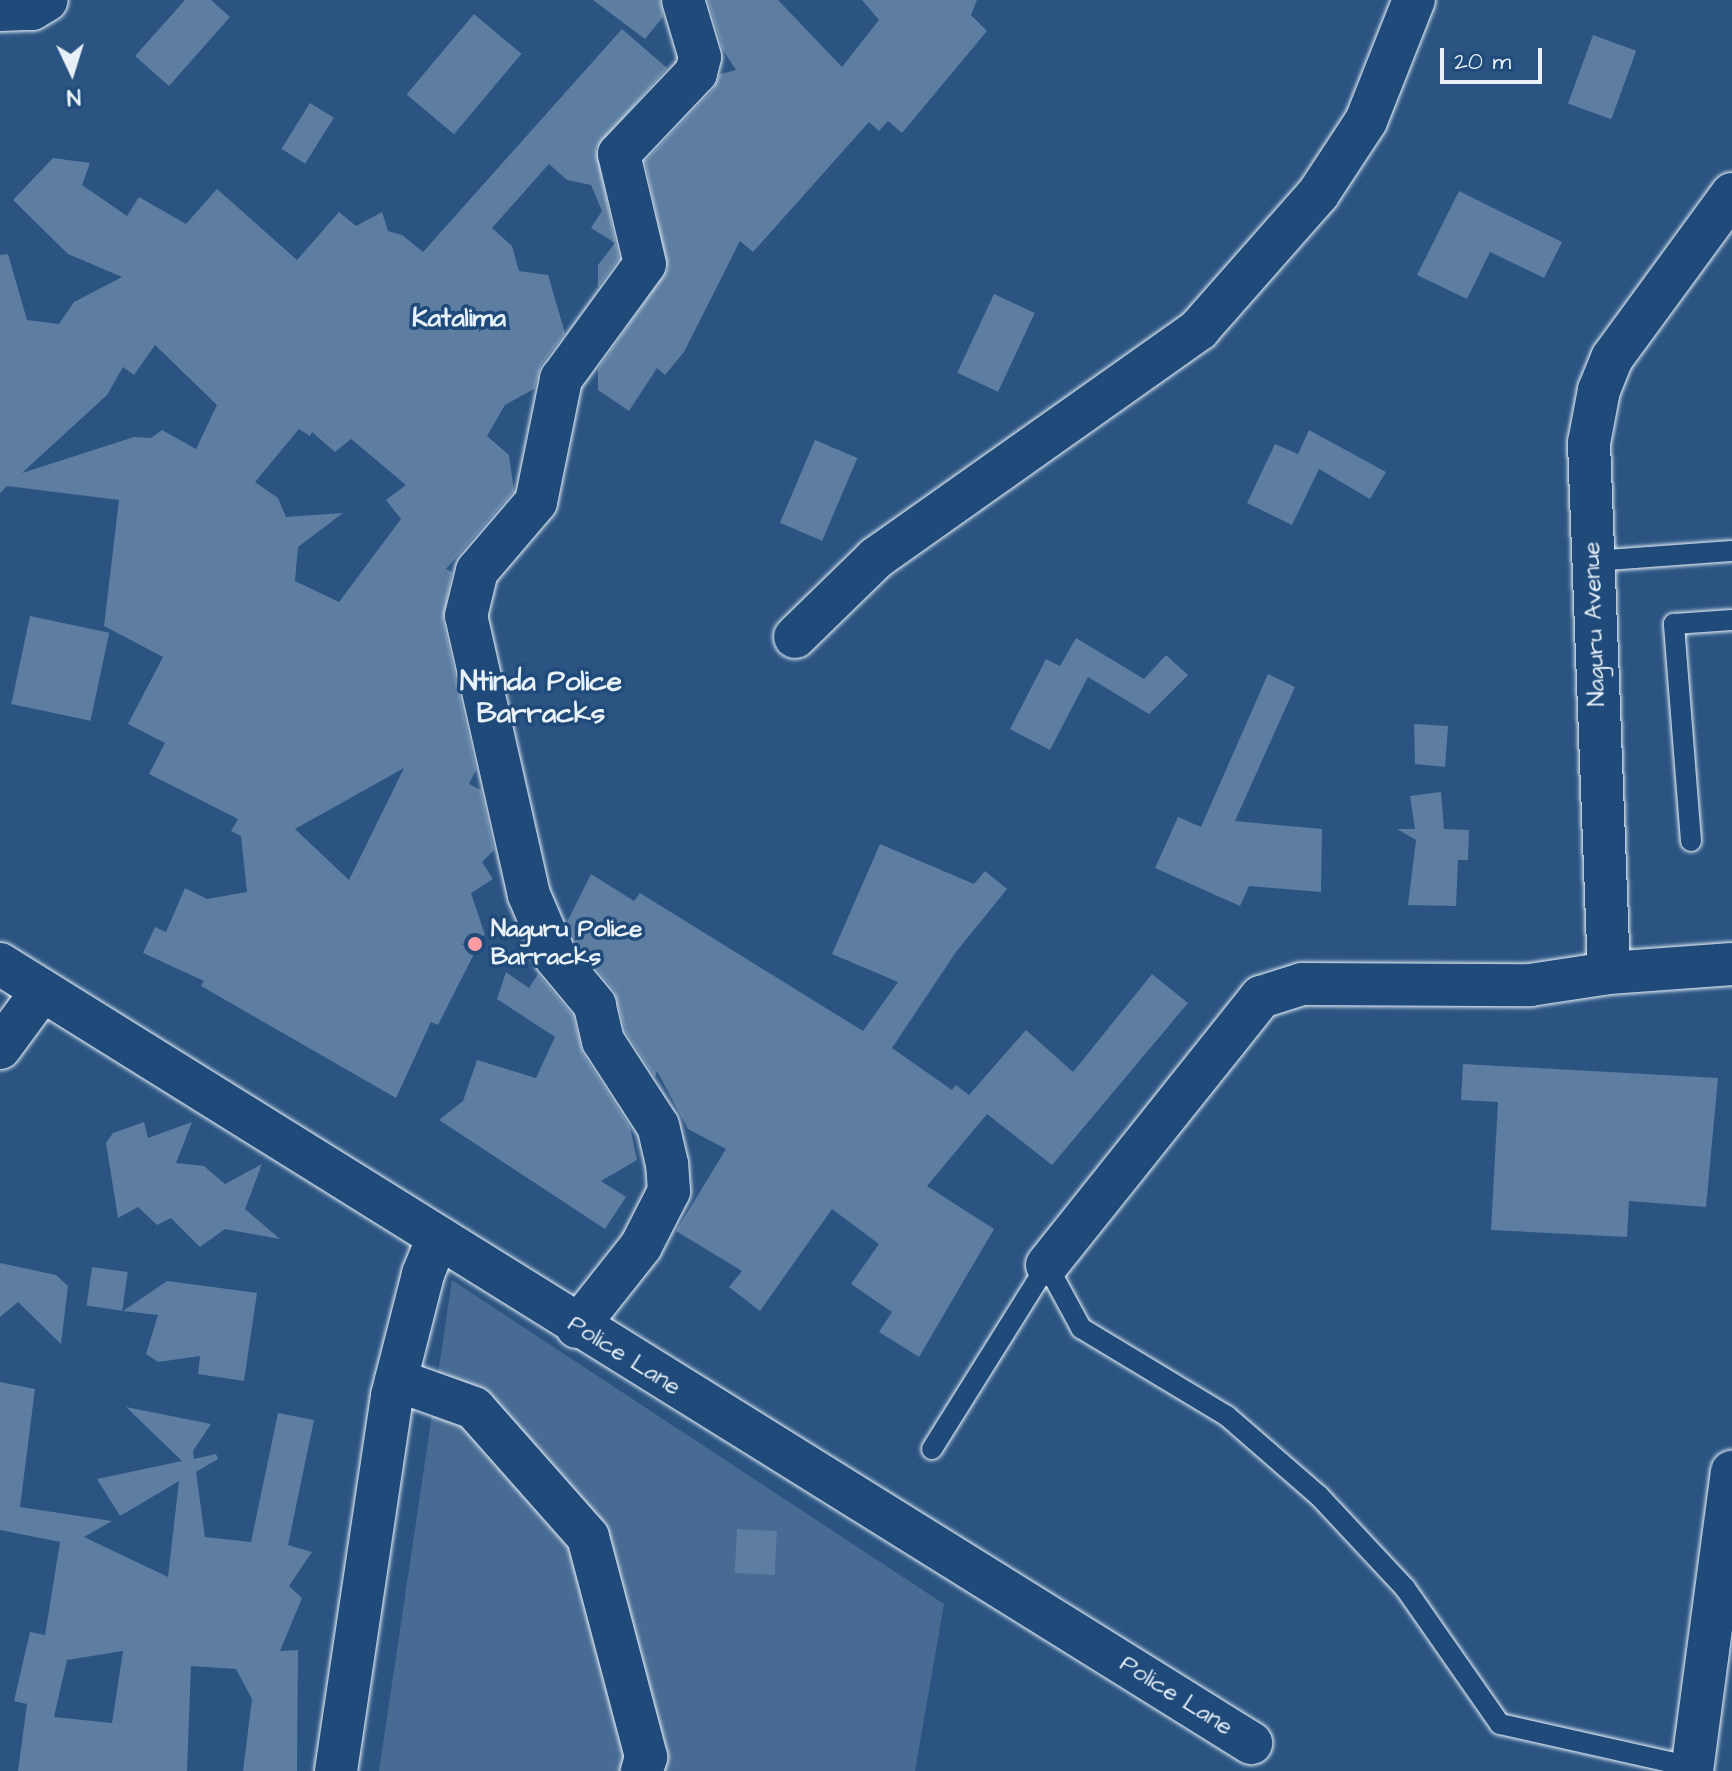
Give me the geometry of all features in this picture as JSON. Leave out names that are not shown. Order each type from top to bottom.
[{"type":"street","points":[[0,10],[32,9],[47,0]]},
{"type":"street","points":[[577,1327],[641,1246],[669,1191],[667,1164],[658,1126],[603,1041],[595,1005],[556,958],[529,895],[466,616],[477,571],[536,502],[561,379],[645,264],[619,154],[696,73],[700,57],[683,0]]},
{"type":"street","points":[[795,637],[876,558],[1199,329],[1334,169],[1366,121],[1414,0]]},
{"type":"street","name":"Naguru Avenue","points":[[1609,973],[1589,443],[1599,390],[1612,358],[1732,194]]},
{"type":"street","name":"Police Lane","points":[[0,964],[577,1327],[1251,1743]]},
{"type":"street","points":[[1047,1265],[1225,1035],[1261,997],[1302,984],[1530,985],[1609,973],[1732,964]]},
{"type":"street","points":[[0,1048],[42,991]]},
{"type":"street","points":[[336,1771],[364,1565],[396,1380],[438,1237]]},
{"type":"street","points":[[396,1380],[474,1408],[588,1537],[646,1757],[642,1771]]},
{"type":"street","points":[[1692,1769],[1732,1472]]},
{"type":"lane","points":[[1593,561],[1732,551]]},
{"type":"lane","points":[[1691,841],[1674,624],[1732,620]]},
{"type":"lane","points":[[932,1449],[1047,1265],[1081,1328],[1227,1416],[1319,1496],[1405,1588],[1500,1724],[1692,1769]]},
{"type":"shaded area","points":[[452,1280],[944,1604],[915,1771],[379,1771]]},
{"type":"building","points":[[185,0],[211,0],[230,17],[169,86],[135,56]]},
{"type":"building","points":[[593,0],[660,0],[663,17],[645,39]]},
{"type":"building","points":[[708,0],[778,0],[842,67],[879,20],[862,0],[977,0],[971,15],[987,31],[902,133],[888,121],[879,131],[869,122],[753,252],[740,241],[684,352],[665,375],[657,368],[629,411],[598,390],[598,369],[668,269],[645,161],[713,90],[720,74],[736,70],[723,50]]},
{"type":"building","points":[[474,14],[521,54],[454,134],[407,94]]},
{"type":"building","points":[[622,29],[667,68],[596,148],[619,259],[598,287],[598,265],[615,243],[591,228],[602,211],[591,185],[567,180],[549,164],[492,228],[512,246],[519,271],[548,275],[565,333],[541,365],[534,389],[505,405],[487,436],[509,455],[514,491],[446,569],[452,572],[443,621],[476,770],[469,784],[481,790],[494,850],[482,862],[493,879],[471,893],[485,935],[462,944],[475,952],[438,1025],[431,1022],[396,1098],[201,986],[204,981],[143,953],[155,927],[166,932],[185,888],[207,899],[247,892],[241,836],[231,831],[238,819],[149,774],[165,743],[128,724],[163,657],[104,626],[119,500],[7,486],[0,493],[0,255],[8,254],[27,320],[59,324],[74,302],[122,277],[68,254],[13,200],[53,158],[90,163],[82,185],[127,216],[139,197],[186,224],[217,189],[297,260],[339,212],[356,226],[382,212],[388,231],[402,235],[423,252]],"holes":[[[155,345],[217,405],[196,449],[162,430],[151,438],[134,437],[22,473],[107,395],[123,367],[134,375]],[[299,429],[310,436],[312,432],[335,452],[351,439],[406,485],[386,500],[401,519],[339,602],[295,581],[298,547],[343,513],[286,517],[278,498],[255,482]],[[404,768],[349,880],[295,829]]]},
{"type":"building","points":[[1593,35],[1636,51],[1611,119],[1568,104]]},
{"type":"building","points":[[310,103],[334,118],[305,164],[281,149]]},
{"type":"building","points":[[1459,191],[1562,242],[1544,278],[1490,252],[1467,299],[1417,275]]},
{"type":"building","points":[[994,294],[1035,313],[998,392],[957,373]]},
{"type":"building","points":[[1309,430],[1386,472],[1370,499],[1319,469],[1292,525],[1247,503],[1275,444],[1298,454]]},
{"type":"building","points":[[815,440],[857,458],[822,541],[780,523]]},
{"type":"building","points":[[30,616],[109,633],[91,721],[11,704]]},
{"type":"building","points":[[1076,638],[1144,679],[1166,655],[1188,675],[1149,714],[1088,677],[1050,750],[1010,729],[1046,659],[1060,666]]},
{"type":"building","points":[[1268,674],[1295,687],[1235,821],[1322,829],[1321,892],[1249,886],[1240,906],[1155,868],[1178,817],[1201,827]]},
{"type":"building","points":[[1414,724],[1448,726],[1445,767],[1415,764]]},
{"type":"building","points":[[1441,792],[1444,829],[1469,830],[1468,860],[1458,860],[1456,906],[1408,905],[1416,840],[1397,829],[1415,829],[1410,796]]},
{"type":"building","points":[[880,844],[974,884],[985,871],[1007,889],[956,952],[892,1048],[952,1090],[956,1085],[969,1095],[1026,1030],[1073,1072],[1152,974],[1188,1003],[1052,1165],[987,1114],[927,1186],[994,1229],[919,1357],[879,1332],[892,1312],[851,1284],[879,1244],[832,1209],[760,1311],[729,1287],[742,1271],[676,1231],[726,1149],[688,1129],[657,1071],[655,1077],[626,1032],[614,990],[577,945],[567,922],[591,874],[634,901],[640,893],[863,1031],[898,982],[832,954]]},
{"type":"building","points":[[506,972],[529,988],[538,974],[573,1016],[583,1054],[630,1127],[637,1160],[601,1181],[626,1197],[605,1229],[439,1120],[463,1101],[477,1060],[536,1078],[555,1037],[497,999]]},
{"type":"building","points":[[1463,1064],[1718,1078],[1706,1207],[1629,1201],[1627,1237],[1491,1230],[1498,1102],[1461,1100]]},
{"type":"building","points":[[144,1122],[148,1138],[192,1122],[176,1163],[204,1166],[225,1184],[262,1164],[245,1209],[280,1239],[225,1229],[200,1247],[171,1218],[157,1225],[138,1207],[118,1218],[106,1143],[113,1133]]},
{"type":"building","points":[[0,1263],[56,1275],[68,1286],[61,1344],[18,1302],[0,1317]]},
{"type":"building","points":[[92,1267],[128,1272],[122,1311],[87,1306]]},
{"type":"building","points":[[167,1281],[257,1293],[244,1381],[198,1374],[200,1356],[158,1362],[146,1354],[158,1315],[123,1311]]},
{"type":"building","points":[[0,1382],[35,1389],[20,1507],[112,1521],[84,1537],[168,1577],[179,1481],[120,1516],[97,1479],[182,1461],[126,1407],[211,1424],[193,1451],[194,1459],[216,1454],[218,1459],[196,1472],[205,1537],[251,1542],[278,1413],[314,1420],[288,1545],[312,1552],[289,1586],[302,1598],[280,1651],[298,1650],[297,1771],[243,1771],[252,1699],[236,1669],[191,1666],[187,1771],[18,1771],[27,1704],[14,1701],[30,1632],[45,1635],[60,1542],[0,1530]],"holes":[[[123,1651],[112,1723],[54,1717],[67,1660]]]},
{"type":"building","points":[[737,1529],[777,1531],[775,1575],[735,1573]]},
{"type":"place","name":"Naguru Police Barracks","points":[[475,944]]},
{"type":"district","name":"Katalima","points":[[459,319]]},
{"type":"district","name":"Ntinda Police Barracks","points":[[541,698]]}]
